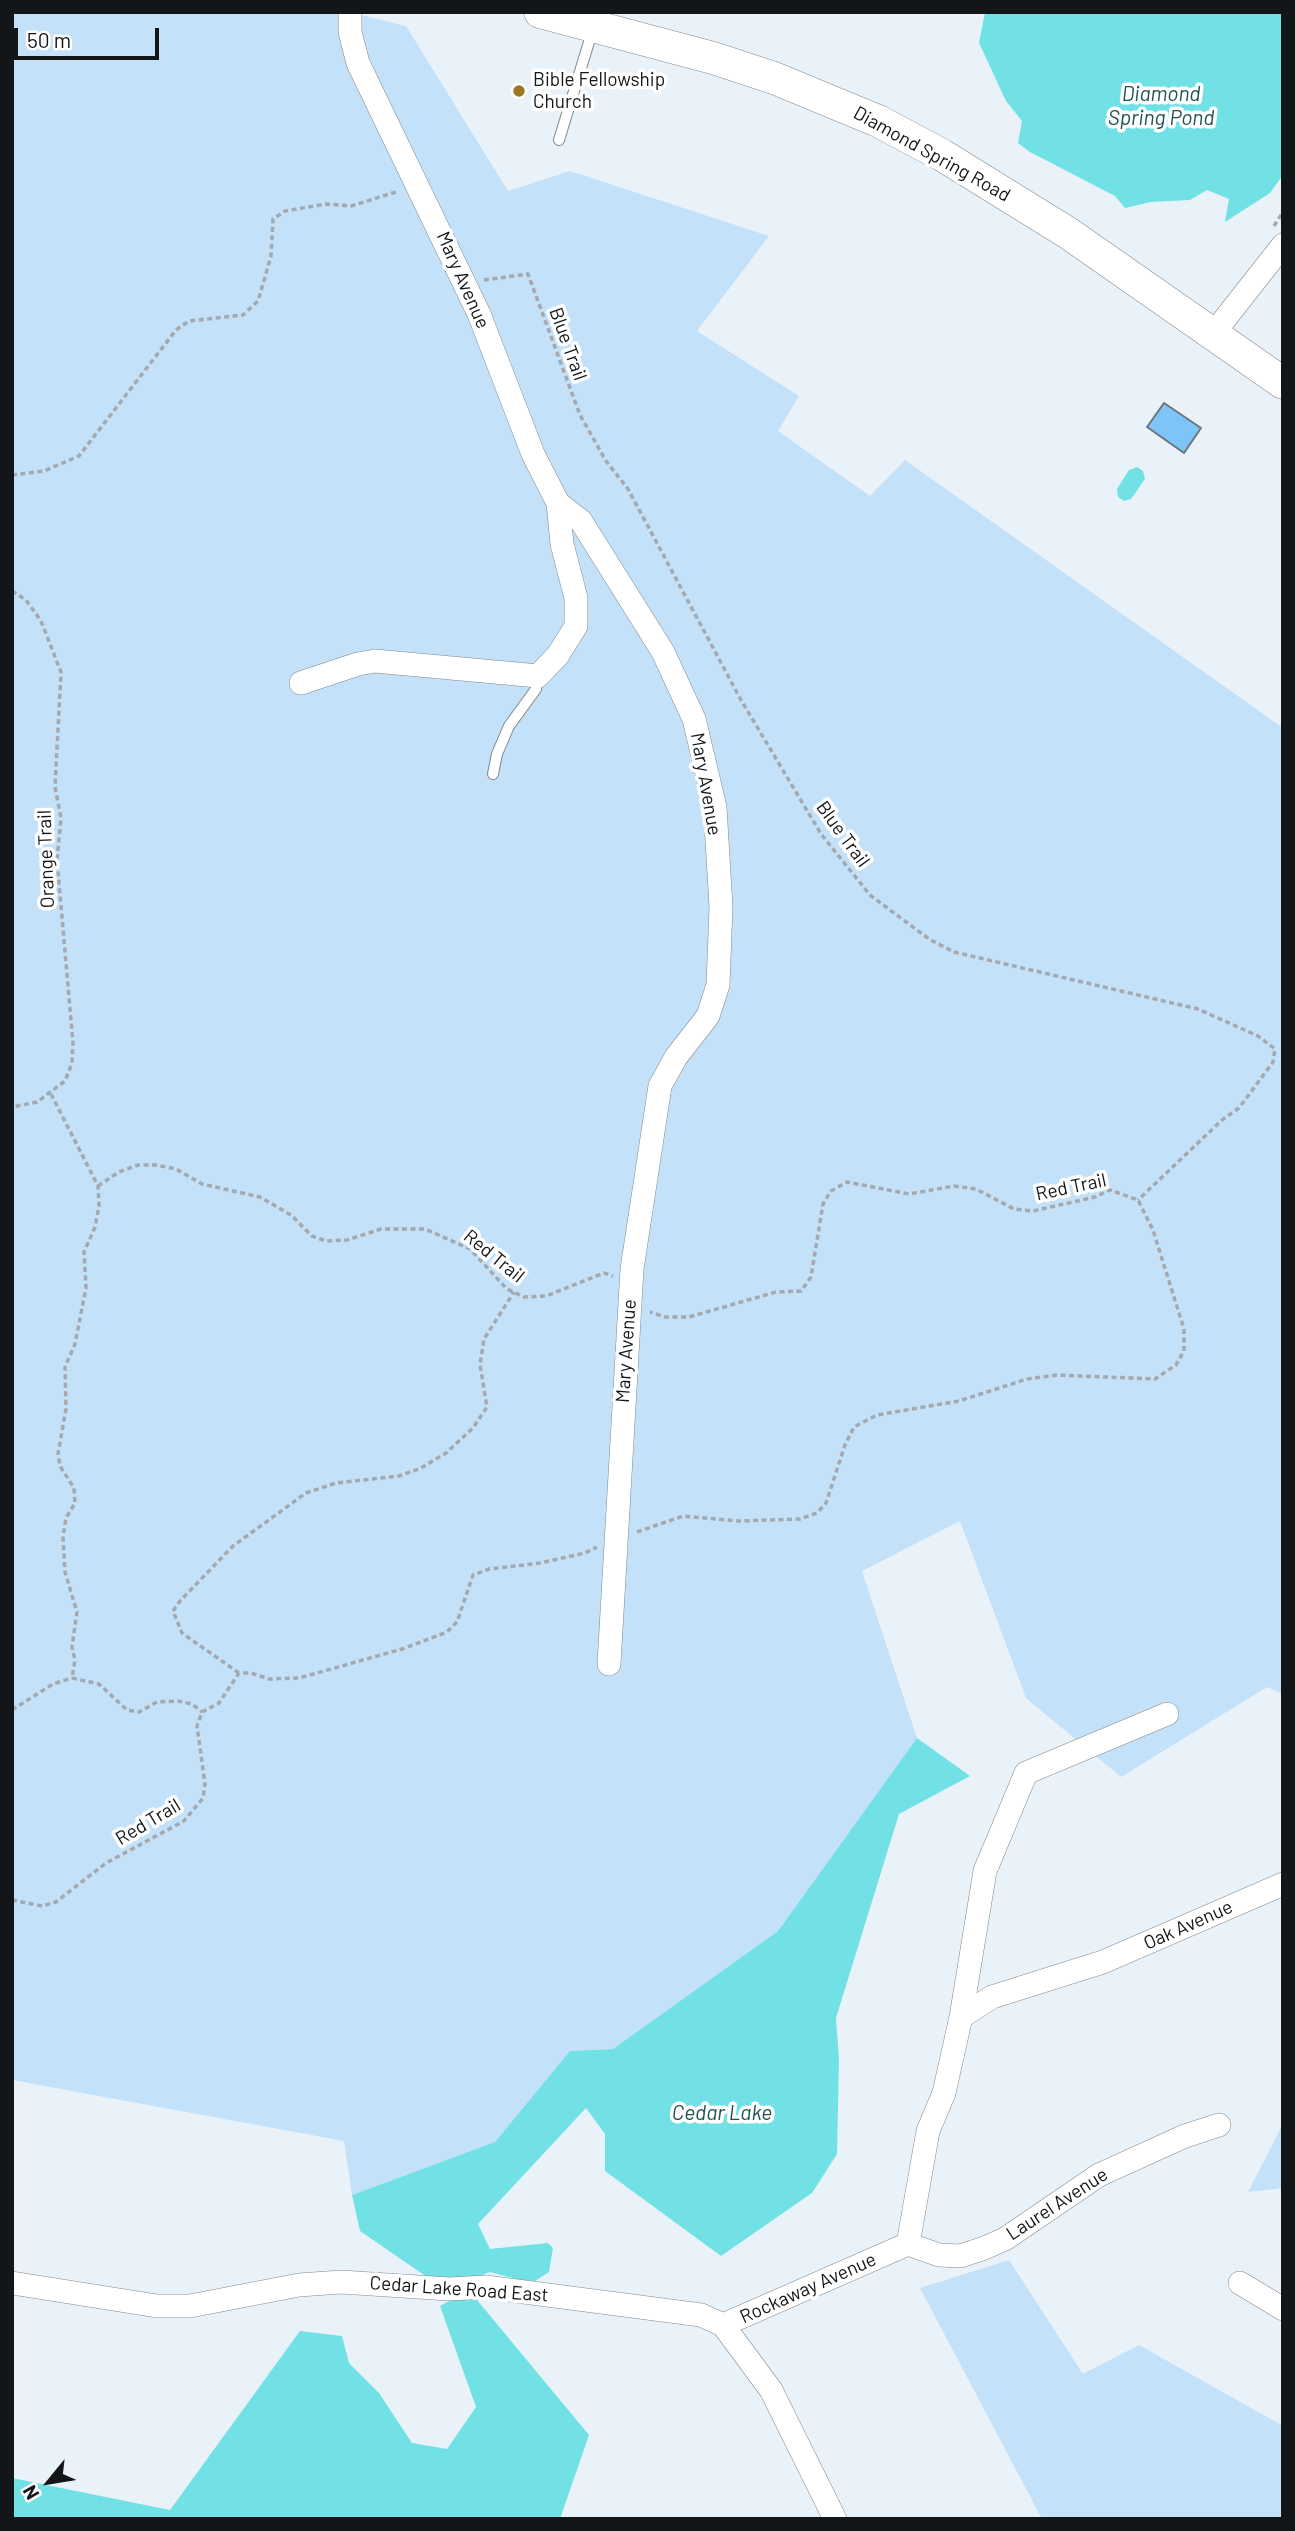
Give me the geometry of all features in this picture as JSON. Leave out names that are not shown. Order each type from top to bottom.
[{"type":"street","name":"Mary Avenue","points":[[350,12],[350,32],[358,63],[463,277],[533,454],[558,503],[581,521],[663,652],[694,719],[715,807],[721,907],[718,985],[708,1016],[676,1057],[660,1086],[630,1289],[609,1664]]},
{"type":"street","name":"Diamond Spring Road","points":[[540,12],[774,78],[878,121],[1011,196],[1283,383]]},
{"type":"street","points":[[1213,334],[1283,245]]},
{"type":"street","points":[[301,683],[375,661],[538,676],[558,655],[576,626],[576,598],[562,544],[558,503]]},
{"type":"street","points":[[901,2247],[928,2131],[944,2093],[961,2017],[985,1871],[1026,1773],[1167,1714]]},
{"type":"street","name":"Oak Avenue","points":[[961,2017],[992,1997],[1093,1965],[1283,1884]]},
{"type":"street","name":"Laurel Avenue","points":[[901,2247],[939,2255],[960,2256],[982,2249],[1005,2239],[1099,2175],[1185,2136],[1219,2125]]},
{"type":"street","name":"Rockaway Avenue","points":[[723,2325],[901,2247]]},
{"type":"street","name":"Cedar Lake Road East","points":[[12,2283],[158,2306],[190,2306],[299,2285],[341,2282],[449,2289],[486,2287],[701,2315],[723,2325]]},
{"type":"street","points":[[1240,2283],[1283,2309]]},
{"type":"street","points":[[723,2325],[771,2390],[835,2519]]},
{"type":"lane","points":[[559,140],[594,26]]},
{"type":"lane","points":[[493,774],[496,754],[537,689],[538,676]]},
{"type":"path","points":[[12,475],[44,471],[79,456],[176,330],[199,319],[243,315],[258,301],[271,256],[273,219],[285,211],[306,206],[351,206],[417,183]]},
{"type":"path","name":"Blue Trail","points":[[463,277],[486,280],[528,274],[580,415],[606,461],[628,488],[741,700],[821,834],[870,895],[903,921],[954,952],[1198,1009],[1258,1036],[1275,1049],[1273,1062],[1239,1108],[1222,1120],[1138,1200]]},
{"type":"path","name":"Orange Trail","points":[[12,591],[26,600],[41,621],[61,672],[55,787],[61,818],[57,860],[73,1043],[72,1063],[65,1080],[51,1094]]},
{"type":"path","points":[[12,1107],[37,1101],[51,1094],[98,1186],[99,1206],[95,1227],[84,1252],[86,1287],[75,1344],[65,1367],[66,1409],[58,1454],[60,1466],[74,1488],[75,1503],[66,1518],[63,1537],[65,1572],[77,1612],[72,1647],[75,1660],[72,1678]]},
{"type":"path","name":"Red Trail","points":[[98,1186],[119,1171],[138,1165],[176,1169],[202,1184],[260,1197],[291,1215],[312,1236],[326,1241],[347,1240],[381,1229],[425,1229],[470,1249],[506,1289],[524,1297],[546,1296],[604,1273],[620,1278],[648,1312],[665,1317],[689,1317],[776,1292],[801,1291],[811,1277],[823,1204],[831,1191],[847,1182],[909,1194],[954,1186],[976,1189],[1014,1209],[1033,1211],[1096,1197],[1110,1190],[1138,1200]]},
{"type":"path","points":[[514,1292],[484,1339],[480,1365],[487,1406],[473,1428],[446,1453],[421,1468],[399,1476],[369,1477],[306,1493],[233,1546],[207,1570],[173,1611],[182,1633],[239,1673],[251,1673],[269,1679],[299,1678],[402,1649],[447,1632],[457,1622],[473,1575],[489,1569],[540,1563],[585,1553],[614,1539],[682,1516],[703,1520],[777,1521],[800,1520],[817,1513],[826,1503],[845,1445],[855,1427],[877,1415],[959,1401],[1027,1378],[1057,1375],[1154,1379],[1176,1366],[1184,1351],[1184,1329],[1166,1264],[1138,1200]]},
{"type":"path","points":[[12,1710],[53,1684],[72,1678],[99,1684],[127,1710],[139,1712],[157,1702],[178,1701],[192,1704],[202,1712],[219,1703],[239,1673]]},
{"type":"path","name":"Red Trail","points":[[12,1900],[42,1906],[56,1902],[106,1863],[184,1821],[203,1798],[205,1784],[197,1726],[202,1712]]},
{"type":"shaded area","points":[[12,12],[349,12],[406,26],[508,191],[570,171],[769,236],[697,331],[799,396],[778,431],[870,496],[905,460],[1283,728],[1283,1694],[1267,1687],[1121,1777],[1026,1698],[960,1521],[862,1571],[917,1738],[778,1931],[613,2049],[570,2051],[495,2142],[352,2195],[344,2141],[12,2080]]},
{"type":"shaded area","points":[[1283,2124],[1283,2188],[1248,2192]]},
{"type":"shaded area","points":[[1009,2260],[1083,2374],[1139,2345],[1283,2426],[1283,2519],[1042,2519],[920,2288]]},
{"type":"water","name":"Diamond Spring Pond","points":[[985,12],[1283,12],[1283,175],[1270,193],[1225,222],[1229,199],[1207,190],[1190,200],[1151,202],[1125,208],[1115,196],[1030,152],[1018,143],[1022,121],[1006,101],[979,43]]},
{"type":"water","points":[[1137,467],[1143,471],[1145,479],[1131,499],[1124,501],[1118,497],[1117,489],[1129,470]]},
{"type":"water","name":"Cedar Lake","points":[[917,1738],[970,1776],[899,1814],[836,2018],[839,2060],[837,2154],[812,2193],[721,2256],[605,2171],[605,2134],[586,2108],[478,2224],[490,2249],[548,2243],[553,2248],[549,2272],[535,2281],[490,2272],[475,2278],[477,2300],[589,2435],[560,2519],[12,2519],[12,2478],[170,2510],[300,2331],[342,2336],[349,2363],[379,2393],[412,2443],[447,2449],[476,2407],[440,2306],[456,2297],[360,2231],[352,2195],[495,2142],[570,2051],[613,2049],[778,1931]]},
{"type":"building","points":[[1164,403],[1201,428],[1184,453],[1147,427]]},
{"type":"place","name":"Bible Fellowship Church","points":[[519,91]]}]
